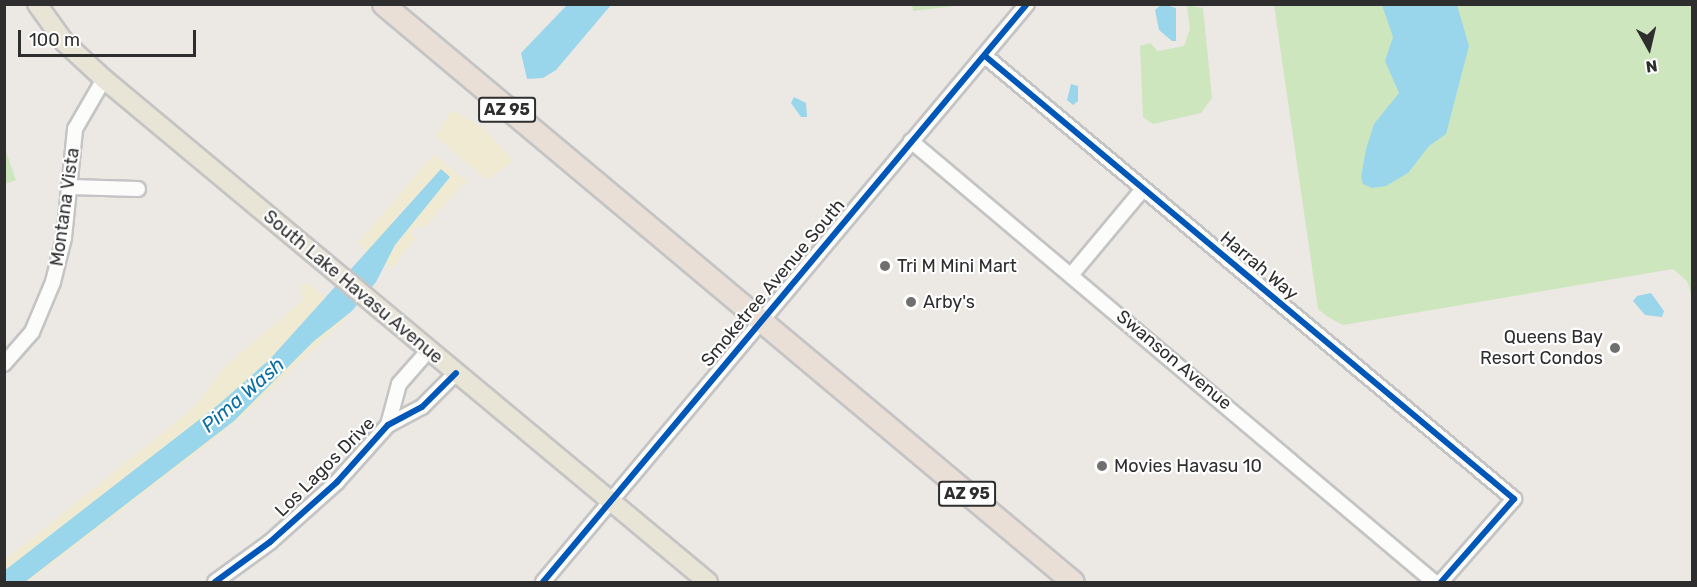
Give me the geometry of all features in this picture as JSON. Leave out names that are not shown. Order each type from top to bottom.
[{"type":"highway","name":"AZ 95","points":[[382,4],[759,322],[1073,582]]},
{"type":"main road","name":"South Lake Havasu Avenue","points":[[37,4],[65,43],[104,80],[708,582]]},
{"type":"street","name":"Smoketree Avenue South","points":[[543,582],[1027,4]]},
{"type":"street","name":"Harrah Way","points":[[985,56],[1514,500],[1441,582]]},
{"type":"street","name":"Montana Vista","points":[[7,362],[32,332],[53,282],[64,238],[76,124],[104,80]]},
{"type":"street","name":"Swanson Avenue","points":[[911,141],[1072,274],[1434,582]]},
{"type":"street","points":[[69,187],[138,189]]},
{"type":"street","points":[[1072,274],[1143,189]]},
{"type":"street","points":[[4,346],[7,362]]},
{"type":"street","name":"Los Lagos Drive","points":[[388,425],[399,384],[429,350]]},
{"type":"street","name":"Los Lagos Drive","points":[[214,582],[310,507],[388,425],[422,407],[456,373]]},
{"type":"green space","points":[[912,4],[963,4],[963,5],[913,11]]},
{"type":"green space","points":[[1187,5],[1203,8],[1212,98],[1201,113],[1153,124],[1143,117],[1140,46],[1150,43],[1158,51],[1184,46],[1190,29]]},
{"type":"green space","points":[[1274,5],[1692,5],[1692,296],[1687,281],[1673,269],[1343,325],[1328,317],[1318,309]]},
{"type":"green space","points":[[4,146],[16,180],[5,184],[4,184]]},
{"type":"sand","points":[[452,110],[482,127],[514,161],[486,180],[435,136]]},
{"type":"sand","points":[[434,154],[469,183],[462,185],[423,229],[417,225],[412,233],[415,239],[390,271],[388,263],[375,276],[364,248],[358,243]]},
{"type":"sand","points":[[309,283],[348,317],[243,416],[195,454],[29,582],[5,582],[5,560],[182,417],[201,399],[224,367],[303,300],[301,285]]},
{"type":"water","points":[[1162,4],[1176,8],[1176,41],[1172,41],[1159,30],[1155,10]]},
{"type":"water","points":[[567,5],[611,5],[556,70],[543,78],[527,79],[521,53]]},
{"type":"water","points":[[1382,5],[1457,5],[1469,46],[1446,134],[1429,146],[1408,173],[1386,186],[1372,188],[1363,184],[1361,177],[1366,149],[1374,124],[1399,93],[1385,61],[1393,37]]},
{"type":"water","points":[[1071,84],[1078,86],[1078,101],[1073,105],[1067,100]]},
{"type":"water","points":[[794,97],[806,103],[807,117],[801,117],[791,103]]},
{"type":"water","name":"Pima Wash","points":[[441,169],[450,177],[395,245],[376,282],[352,311],[314,341],[234,421],[25,582],[5,582],[4,571],[218,405],[270,359]]},
{"type":"water","points":[[1651,293],[1664,311],[1662,317],[1645,315],[1633,301],[1637,296]]},
{"type":"cycle path","points":[[543,582],[1027,4]]},
{"type":"cycle path","points":[[985,56],[1514,499],[1441,582]]},
{"type":"cycle path","points":[[215,582],[270,542],[337,482],[388,425],[422,407],[456,373]]},
{"type":"place","name":"Tri M Mini Mart","points":[[885,266]]},
{"type":"place","name":"Arby's","points":[[911,302]]},
{"type":"place","name":"Queens Bay Resort Condos","points":[[1615,348]]},
{"type":"place","name":"Movies Havasu 10","points":[[1102,466]]}]
